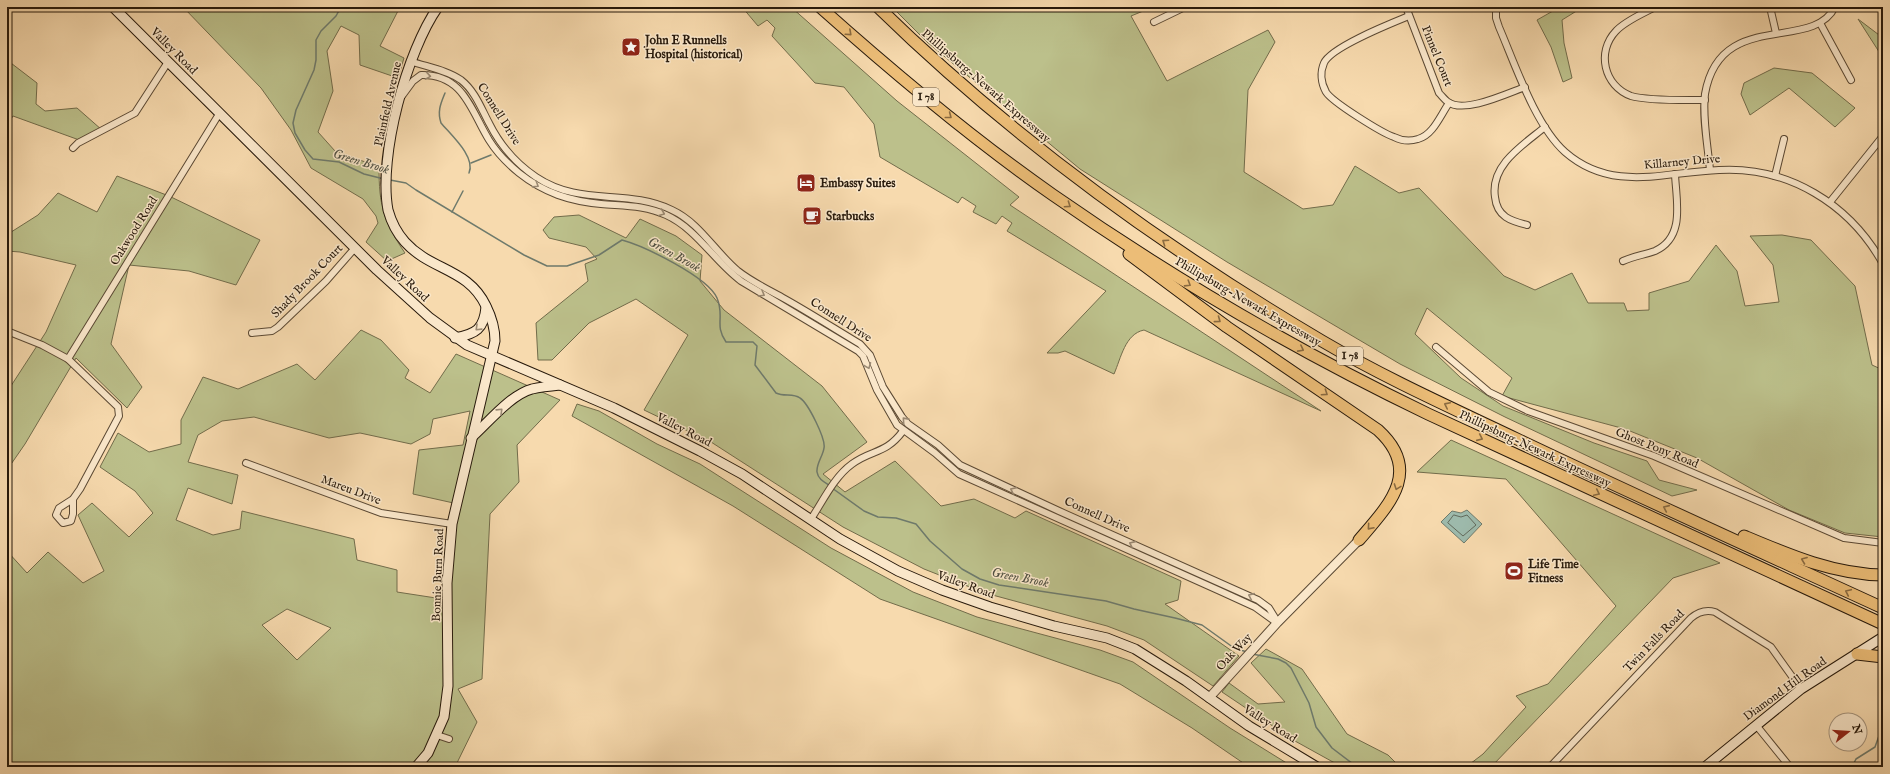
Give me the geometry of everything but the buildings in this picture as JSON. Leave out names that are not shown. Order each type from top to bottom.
[{"type":"highway","name":"Phillipsburg-Newark Expressway","points":[[820,7],[939,108],[1052,194],[1146,257],[1254,324],[1368,385],[1428,414],[1878,622]]},
{"type":"highway","name":"Phillipsburg-Newark Expressway","points":[[878,7],[975,97],[1107,201],[1206,270],[1323,342],[1377,371],[1544,452],[1883,608]]},
{"type":"highway","points":[[1108,232],[1119,246],[1188,298],[1378,430],[1387,438],[1400,462],[1400,480],[1389,503],[1359,540]]},
{"type":"highway","points":[[1683,516],[1714,524],[1813,564],[1863,574],[1883,575]]},
{"type":"highway","points":[[1857,654],[1883,657]]},
{"type":"main road","name":"Valley Road","points":[[113,7],[355,248],[409,299],[455,338],[492,357],[614,408],[742,474],[840,539],[898,571],[942,590],[1054,626],[1125,644],[1146,655],[1249,726],[1317,767]]},
{"type":"main road","name":"Plainfield Avenue","points":[[438,7],[425,27],[410,62],[400,98],[391,138],[387,172],[386,185],[389,212],[397,230],[404,240],[422,256],[470,283],[477,290],[493,323],[495,333],[492,357]]},
{"type":"main road","points":[[455,338],[478,330],[485,318],[486,306]]},
{"type":"main road","name":"Bonnie Burn Road","points":[[416,767],[428,753],[444,717],[448,686],[447,583],[452,524],[492,357]]},
{"type":"main road","points":[[472,438],[513,398],[522,392],[532,389],[562,385]]},
{"type":"main road","name":"Diamond Hill Road","points":[[1705,767],[1801,689],[1883,637]]},
{"type":"street","points":[[1154,22],[1185,7]]},
{"type":"street","name":"Pinnel Court","points":[[1406,7],[1439,93],[1449,103],[1466,106],[1487,101],[1525,87]]},
{"type":"street","name":"Killarney Drive","points":[[1496,7],[1497,23],[1545,128],[1558,144],[1584,165],[1606,174],[1628,178],[1710,170],[1739,170],[1775,176],[1809,189],[1830,202],[1853,222],[1865,236],[1883,264]]},
{"type":"street","points":[[1655,7],[1620,27],[1611,36],[1607,43],[1604,55],[1605,67],[1608,75],[1618,88],[1632,96],[1705,100]]},
{"type":"street","points":[[1770,7],[1776,33]]},
{"type":"street","points":[[1710,170],[1705,100],[1712,74],[1724,56],[1736,46],[1749,39],[1776,33],[1806,29],[1820,23],[1829,16],[1835,7]]},
{"type":"street","points":[[1409,16],[1335,51],[1325,61],[1322,73],[1322,83],[1327,93],[1337,103],[1393,137],[1408,141],[1419,139],[1426,135],[1434,127],[1449,103]]},
{"type":"street","points":[[1820,23],[1851,80]]},
{"type":"street","points":[[73,148],[78,143],[135,113],[168,62]]},
{"type":"street","name":"Connell Drive","points":[[410,62],[450,74],[461,80],[474,94],[489,124],[507,151],[537,177],[551,185],[580,195],[636,198],[660,204],[674,210],[699,230],[739,271],[860,344],[870,355],[883,387],[902,417],[908,424],[938,445],[960,465],[1058,511],[1258,600],[1269,608],[1278,623]]},
{"type":"street","name":"Connell Drive","points":[[400,98],[413,81],[421,75],[448,82],[456,86],[468,100],[496,150],[506,161],[535,185],[547,192],[573,200],[639,206],[667,215],[686,227],[724,268],[750,287],[852,347],[863,356],[884,404],[897,425],[903,431],[926,445],[959,474],[1220,590],[1255,608],[1278,623]]},
{"type":"street","name":"Oakwood Road","points":[[68,359],[220,114]]},
{"type":"street","points":[[1528,225],[1509,220],[1501,213],[1495,202],[1495,180],[1511,156],[1545,128]]},
{"type":"street","points":[[1830,202],[1883,136]]},
{"type":"street","points":[[1775,176],[1784,139]]},
{"type":"street","points":[[1623,261],[1661,248],[1674,234],[1678,220],[1675,174]]},
{"type":"street","name":"Shady Brook Court","points":[[252,333],[267,332],[278,327],[326,281],[355,248]]},
{"type":"street","points":[[750,287],[754,281]]},
{"type":"street","points":[[7,331],[42,345],[68,359],[114,403],[120,412],[73,499]]},
{"type":"street","name":"Ghost Pony Road","points":[[1436,347],[1489,392],[1528,411],[1654,456],[1844,538],[1883,543]]},
{"type":"street","points":[[811,519],[836,482],[851,465],[887,448],[903,431]]},
{"type":"street","name":"Mareu Drive","points":[[246,463],[381,513],[452,524]]},
{"type":"street","points":[[1278,623],[1359,540]]},
{"type":"street","name":"Twin Falls Road","points":[[1550,767],[1691,618],[1700,612],[1710,610],[1715,612],[1771,647],[1801,689]]},
{"type":"street","name":"Oak Way","points":[[1209,698],[1278,623]]},
{"type":"street","points":[[1756,725],[1790,767]]},
{"type":"street","points":[[437,735],[448,739]]},
{"type":"green space","points":[[183,7],[400,7],[380,46],[404,58],[398,78],[360,65],[359,35],[341,26],[327,51],[333,91],[318,132],[335,151],[379,167],[381,202],[387,222],[405,253],[387,261],[366,242],[378,223],[376,216],[363,199],[311,168],[291,130],[261,88]]},
{"type":"green space","points":[[742,7],[791,7],[897,101],[1019,197],[1010,205],[1321,411],[1144,330],[1132,336],[1128,341],[1114,374],[1065,351],[1058,353],[1047,353],[1106,291],[1007,231],[1012,223],[1002,216],[996,224],[973,212],[976,206],[962,197],[958,203],[880,157],[874,124],[844,87],[815,83],[772,36],[775,28],[767,20],[758,26]]},
{"type":"green space","points":[[892,7],[1153,7],[1131,16],[1167,81],[1268,30],[1275,42],[1248,90],[1244,172],[1303,209],[1333,205],[1355,166],[1399,193],[1419,188],[1504,276],[1535,290],[1572,273],[1588,303],[1624,303],[1627,311],[1649,310],[1649,293],[1689,281],[1716,245],[1737,271],[1745,306],[1779,302],[1773,265],[1750,236],[1782,235],[1811,240],[1855,286],[1872,365],[1883,370],[1883,537],[1845,533],[1789,510],[1697,458],[1625,429],[1502,396],[1512,378],[1427,308],[1415,334],[1461,378],[1503,406],[1594,443],[1647,461],[1659,480],[1697,490],[1672,496],[1505,417],[1400,364],[1227,262],[1080,169],[927,42]]},
{"type":"green space","points":[[1560,7],[1583,7],[1562,20],[1564,43],[1572,78],[1563,82],[1551,47],[1537,20]]},
{"type":"green space","points":[[1858,19],[1883,38],[1883,58]]},
{"type":"green space","points":[[7,60],[37,83],[36,104],[45,111],[77,108],[102,130],[82,141],[13,116],[7,125]]},
{"type":"green space","points":[[1774,68],[1812,73],[1855,108],[1835,127],[1789,88],[1750,115],[1741,94],[1744,83]]},
{"type":"green space","points":[[117,176],[169,196],[260,240],[236,285],[189,271],[129,265],[111,344],[142,387],[127,408],[76,358],[25,444],[7,470],[7,392],[46,332],[76,265],[20,252],[7,251],[7,233],[8,234],[38,215],[58,193],[97,212]]},
{"type":"green space","points":[[579,215],[626,238],[640,219],[676,236],[702,255],[700,281],[724,310],[822,386],[867,442],[823,474],[845,492],[895,461],[941,506],[974,499],[1015,518],[1026,511],[1181,581],[1178,600],[1165,604],[1239,656],[1213,686],[1144,640],[1107,626],[985,593],[924,569],[843,527],[711,442],[644,410],[688,335],[636,299],[589,323],[552,360],[538,360],[536,323],[588,281],[585,264],[597,259],[586,247],[549,238],[543,230],[554,217]]},
{"type":"green space","points":[[361,330],[381,340],[409,370],[405,378],[430,393],[456,354],[560,400],[517,445],[519,482],[490,514],[482,679],[458,689],[477,722],[455,767],[7,767],[7,551],[27,573],[48,552],[83,583],[104,571],[78,515],[92,503],[129,537],[153,513],[135,491],[100,467],[118,433],[149,452],[181,444],[181,420],[203,377],[238,389],[297,364],[315,380]],"holes":[[[470,411],[463,445],[419,450],[413,494],[458,504],[449,600],[397,592],[397,570],[357,560],[354,539],[242,511],[240,529],[213,535],[176,520],[188,488],[232,504],[238,475],[188,462],[198,435],[222,421],[254,417],[329,438],[360,433],[411,444],[430,434],[433,419]],[[287,609],[331,628],[297,660],[262,625]]]},
{"type":"green space","points":[[577,404],[599,411],[657,444],[700,464],[831,548],[913,592],[977,617],[1100,650],[1133,662],[1230,728],[1293,767],[1249,767],[1192,728],[1120,684],[880,599],[733,506],[572,416]]},
{"type":"green space","points":[[1451,440],[1720,563],[1673,578],[1491,767],[1466,767],[1483,754],[1526,707],[1516,696],[1548,684],[1616,606],[1506,479],[1417,472]]},
{"type":"green space","points":[[1266,649],[1302,669],[1347,734],[1388,755],[1400,767],[1342,767],[1295,741],[1222,692],[1229,683],[1258,704],[1285,702],[1251,663]]},
{"type":"water","points":[[1467,510],[1482,524],[1464,543],[1441,522],[1452,511],[1461,513]]},
{"type":"waterway","name":"Green Brook","points":[[341,7],[336,16],[321,31],[316,40],[316,60],[314,70],[296,110],[293,123],[295,133],[305,150],[313,159],[339,162],[364,174],[384,179]]},
{"type":"waterway","points":[[445,93],[439,111],[441,123],[466,153],[469,160],[469,173]]},
{"type":"waterway","points":[[471,163],[491,155]]},
{"type":"waterway","name":"Green Brook","points":[[390,180],[406,183],[524,255],[547,266],[567,266],[599,255],[622,240],[659,255],[689,272],[711,290],[717,298],[720,310],[720,326],[722,336],[726,342],[753,342],[757,346],[755,365],[776,393],[800,398],[812,414],[824,443],[817,472],[819,477],[829,485]]},
{"type":"waterway","points":[[452,212],[463,191]]},
{"type":"waterway","name":"Green Brook","points":[[832,488],[864,511],[878,517],[896,518],[916,524],[930,541],[962,569],[980,579],[999,585],[1106,601],[1202,625],[1234,648],[1247,652]]},
{"type":"waterway","name":"Green Brook","points":[[1252,654],[1278,659],[1286,663],[1291,668],[1309,703],[1316,727],[1332,748],[1357,767]]},
{"type":"waterway","points":[[1852,767],[1856,759],[1875,747],[1883,729]]},
{"type":"place","name":"John E Runnells Hospital (historical)","points":[[631,47]]},
{"type":"place","name":"Embassy Suites","points":[[806,183]]},
{"type":"place","name":"Starbucks","points":[[812,216]]},
{"type":"place","name":"Life Time Fitness","points":[[1514,571]]}]
